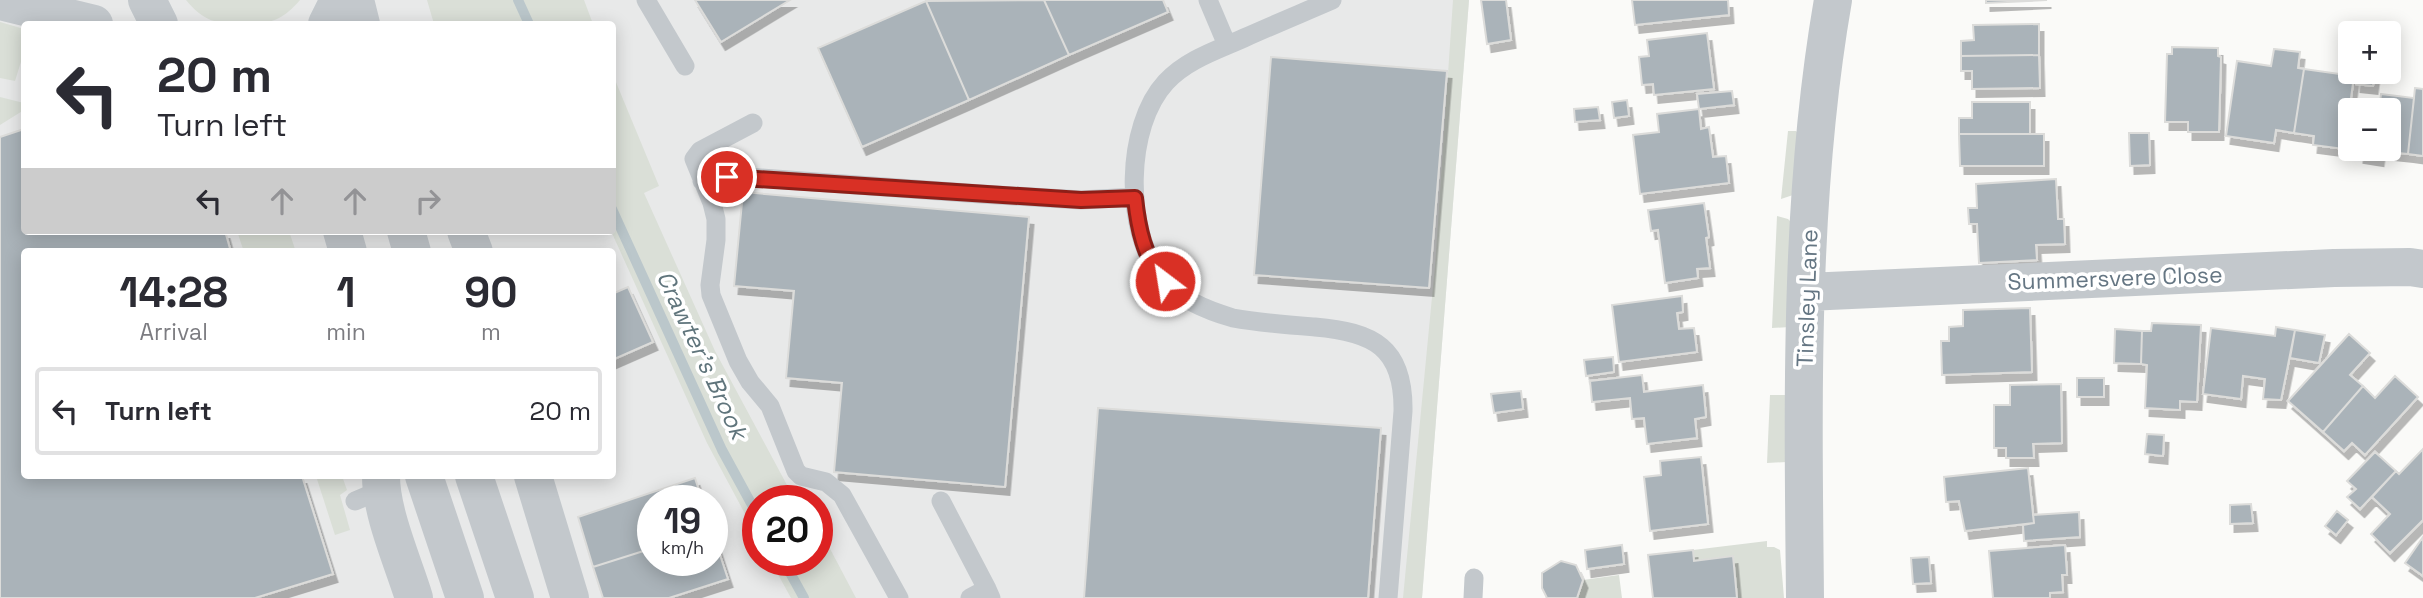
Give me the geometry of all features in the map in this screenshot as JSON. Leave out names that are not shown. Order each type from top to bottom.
[{"type":"street","points":[[147,0],[158,21]]},
{"type":"street","points":[[328,21],[339,0]]},
{"type":"street","points":[[355,0],[360,21]]},
{"type":"street","name":"Tinsley Lane","points":[[1805,598],[1803,412],[1807,292],[1823,60],[1833,0]]},
{"type":"street","points":[[0,1],[82,21]]},
{"type":"street","name":"Summersvere Close","points":[[1807,292],[2334,268],[2423,269]]},
{"type":"street","points":[[425,479],[465,598]]},
{"type":"street","points":[[475,479],[514,598]]},
{"type":"street","points":[[534,479],[570,598]]},
{"type":"street","points":[[372,489],[415,598]]},
{"type":"lane","points":[[646,0],[685,66]]},
{"type":"lane","points":[[1208,0],[1227,45]]},
{"type":"lane","points":[[1332,0],[1227,45],[1183,68],[1167,81],[1154,98],[1140,135],[1135,168],[1135,198],[1148,255],[1160,276],[1186,299],[1233,318],[1360,334],[1380,345],[1394,362],[1402,386],[1403,411],[1388,598]]},
{"type":"lane","points":[[753,123],[697,153],[695,162],[714,210],[717,227],[711,295],[738,361],[750,382],[770,406],[796,471],[805,477],[826,482],[842,495],[898,598]]},
{"type":"lane","points":[[702,181],[733,176],[1081,200],[1135,198]]},
{"type":"lane","points":[[941,500],[983,595]]},
{"type":"lane","points":[[1473,598],[1474,578]]},
{"type":"shaded area","points":[[0,0],[1469,0],[1422,598],[0,598]]},
{"type":"shaded area","points":[[186,0],[300,0],[287,13],[270,21],[216,21],[198,13]]},
{"type":"shaded area","points":[[427,0],[584,0],[592,21],[433,21]]},
{"type":"shaded area","points":[[1453,0],[1469,0],[1422,598],[1403,598],[1435,266]]},
{"type":"shaded area","points":[[0,22],[21,28],[21,62],[15,81],[0,78]]},
{"type":"shaded area","points":[[616,82],[659,186],[644,193],[715,351],[787,485],[742,485],[742,508],[707,443],[613,235],[616,235]]},
{"type":"shaded area","points":[[0,97],[21,102],[21,112],[0,125]]},
{"type":"shaded area","points":[[1788,131],[1796,131],[1801,136],[1796,194],[1781,199]]},
{"type":"shaded area","points":[[1777,216],[1788,219],[1794,225],[1790,327],[1772,328]]},
{"type":"shaded area","points":[[238,235],[290,235],[295,248],[243,248]]},
{"type":"shaded area","points":[[1770,395],[1789,395],[1786,462],[1767,463]]},
{"type":"shaded area","points":[[317,479],[343,479],[347,490],[340,495],[350,530],[335,535]]},
{"type":"shaded area","points":[[1767,541],[1767,547],[1780,550],[1784,598],[1737,598],[1732,556],[1694,561],[1693,550]]},
{"type":"shaded area","points":[[833,554],[856,598],[791,598],[779,576],[833,576]]},
{"type":"shaded area","points":[[1619,575],[1622,598],[1577,598],[1583,580]]},
{"type":"building","points":[[695,0],[790,0],[721,42]]},
{"type":"building","points":[[1044,0],[1163,0],[1168,12],[1069,55]]},
{"type":"building","points":[[1044,0],[1069,55],[969,100],[926,1]]},
{"type":"building","points":[[1481,0],[1506,0],[1511,40],[1487,44]]},
{"type":"building","points":[[1632,0],[1728,0],[1729,15],[1635,25]]},
{"type":"building","points":[[1986,0],[2047,0],[1986,3]]},
{"type":"building","points":[[926,1],[969,100],[862,147],[818,48]]},
{"type":"building","points":[[2039,24],[2039,55],[1961,56],[1961,41],[1974,40],[1973,25]]},
{"type":"building","points":[[1707,33],[1714,89],[1654,95],[1653,84],[1642,85],[1639,57],[1649,56],[1647,40]]},
{"type":"building","points":[[2172,47],[2218,48],[2218,56],[2221,57],[2219,132],[2188,132],[2188,122],[2165,122],[2167,54],[2172,54]]},
{"type":"building","points":[[2274,49],[2300,52],[2298,68],[2304,69],[2294,133],[2276,130],[2274,143],[2226,136],[2237,61],[2271,66]]},
{"type":"building","points":[[2039,55],[2040,88],[1972,89],[1972,71],[1961,71],[1961,56]]},
{"type":"building","points":[[1271,57],[1447,71],[1429,288],[1254,275]]},
{"type":"building","points":[[2304,69],[2338,74],[2338,84],[2353,84],[2351,98],[2338,98],[2338,148],[2313,145],[2314,136],[2294,133]]},
{"type":"building","points":[[2415,88],[2423,89],[2423,156],[2408,154]]},
{"type":"building","points":[[1732,91],[1734,105],[1699,109],[1697,94]]},
{"type":"building","points":[[2381,94],[2414,98],[2408,154],[2401,153],[2401,98],[2381,98]]},
{"type":"building","points":[[1627,100],[1629,116],[1614,118],[1612,102]]},
{"type":"building","points":[[1972,102],[2030,102],[2030,134],[1959,134],[1959,118],[1972,118]]},
{"type":"building","points":[[1598,107],[1600,120],[1575,122],[1574,109]]},
{"type":"building","points":[[1699,109],[1701,129],[1709,127],[1713,157],[1726,156],[1729,183],[1640,194],[1633,135],[1659,132],[1657,114]]},
{"type":"building","points":[[21,130],[21,235],[226,235],[230,248],[21,248],[21,479],[303,479],[333,574],[255,598],[0,598],[0,137]]},
{"type":"building","points":[[2129,133],[2149,133],[2150,165],[2130,166]]},
{"type":"building","points":[[1959,134],[2044,134],[2044,166],[1960,166]]},
{"type":"building","points":[[2056,179],[2058,219],[2064,219],[2065,244],[2036,245],[2037,260],[1979,263],[1977,224],[1969,224],[1968,208],[1977,208],[1976,184]]},
{"type":"building","points":[[743,192],[1029,217],[1005,487],[834,472],[842,383],[786,378],[794,291],[734,286]]},
{"type":"building","points":[[1704,203],[1710,268],[1697,269],[1698,278],[1665,283],[1658,230],[1651,231],[1648,210]]},
{"type":"building","points":[[628,287],[653,342],[616,358],[616,292]]},
{"type":"building","points":[[1682,296],[1683,312],[1677,313],[1679,329],[1694,328],[1697,352],[1619,362],[1612,305]]},
{"type":"building","points":[[2030,308],[2032,372],[1942,375],[1941,341],[1949,341],[1949,327],[1963,326],[1963,310]]},
{"type":"building","points":[[2152,323],[2201,325],[2197,402],[2180,401],[2180,410],[2145,408],[2147,365],[2141,364],[2142,331],[2151,331]]},
{"type":"building","points":[[2276,327],[2295,330],[2281,400],[2263,399],[2265,379],[2243,376],[2241,399],[2203,394],[2211,328],[2275,336]]},
{"type":"building","points":[[2115,329],[2142,331],[2141,364],[2114,363]]},
{"type":"building","points":[[2295,330],[2325,335],[2319,363],[2290,358]]},
{"type":"building","points":[[2349,334],[2370,353],[2350,375],[2363,386],[2323,432],[2288,401]]},
{"type":"building","points":[[1613,357],[1614,372],[1586,376],[1584,360]]},
{"type":"building","points":[[1642,375],[1644,392],[1703,385],[1706,417],[1695,419],[1697,438],[1647,444],[1644,418],[1632,419],[1630,398],[1592,402],[1590,381]]},
{"type":"building","points":[[2395,376],[2418,397],[2365,455],[2352,443],[2344,451],[2323,432],[2363,386],[2375,398]]},
{"type":"building","points":[[2077,378],[2104,378],[2104,397],[2077,397]]},
{"type":"building","points":[[2061,384],[2062,443],[2033,444],[2034,458],[2006,458],[2006,448],[1994,448],[1994,405],[2010,405],[2010,385]]},
{"type":"building","points":[[1521,391],[1523,409],[1494,413],[1491,394]]},
{"type":"building","points":[[1098,408],[1381,428],[1368,598],[1084,598]]},
{"type":"building","points":[[2147,434],[2164,435],[2163,456],[2145,454]]},
{"type":"building","points":[[2423,449],[2423,520],[2390,553],[2371,534],[2390,514],[2372,497],[2396,471],[2399,474]]},
{"type":"building","points":[[2375,452],[2396,471],[2360,509],[2347,497],[2356,489],[2347,481]]},
{"type":"building","points":[[1701,457],[1708,524],[1650,531],[1644,477],[1661,475],[1660,461]]},
{"type":"building","points":[[2028,468],[2034,523],[1965,531],[1959,501],[1946,502],[1944,477]]},
{"type":"building","points":[[695,478],[697,485],[674,485]]},
{"type":"building","points":[[637,497],[637,553],[593,567],[578,517]]},
{"type":"building","points":[[2251,504],[2253,523],[2230,524],[2230,505]]},
{"type":"building","points":[[2337,511],[2348,520],[2336,535],[2325,526]]},
{"type":"building","points":[[2079,512],[2080,537],[2024,541],[2023,525],[2034,523],[2033,515]]},
{"type":"building","points":[[2423,537],[2423,576],[2405,563]]},
{"type":"building","points":[[1622,545],[1624,564],[1587,569],[1585,550]]},
{"type":"building","points":[[2065,545],[2067,575],[2062,575],[2063,592],[2050,593],[2050,598],[1993,598],[1989,551]]},
{"type":"building","points":[[1693,550],[1694,561],[1733,556],[1737,598],[1653,598],[1648,555]]},
{"type":"building","points":[[637,553],[637,576],[727,576],[728,579],[669,598],[603,598],[593,567]]},
{"type":"building","points":[[1929,557],[1931,583],[1913,584],[1911,558]]},
{"type":"building","points":[[1561,561],[1576,565],[1583,580],[1577,598],[1547,598],[1542,588],[1542,573]]},
{"type":"waterway","name":"Crawter's Brook","points":[[518,0],[528,21]]},
{"type":"waterway","name":"Crawter's Brook","points":[[616,218],[722,450],[742,487]]},
{"type":"waterway","name":"Crawter's Brook","points":[[792,576],[804,598]]},
{"type":"route","points":[[727,177],[1081,200],[1135,198],[1137,217],[1148,255],[1165,281]]}]
